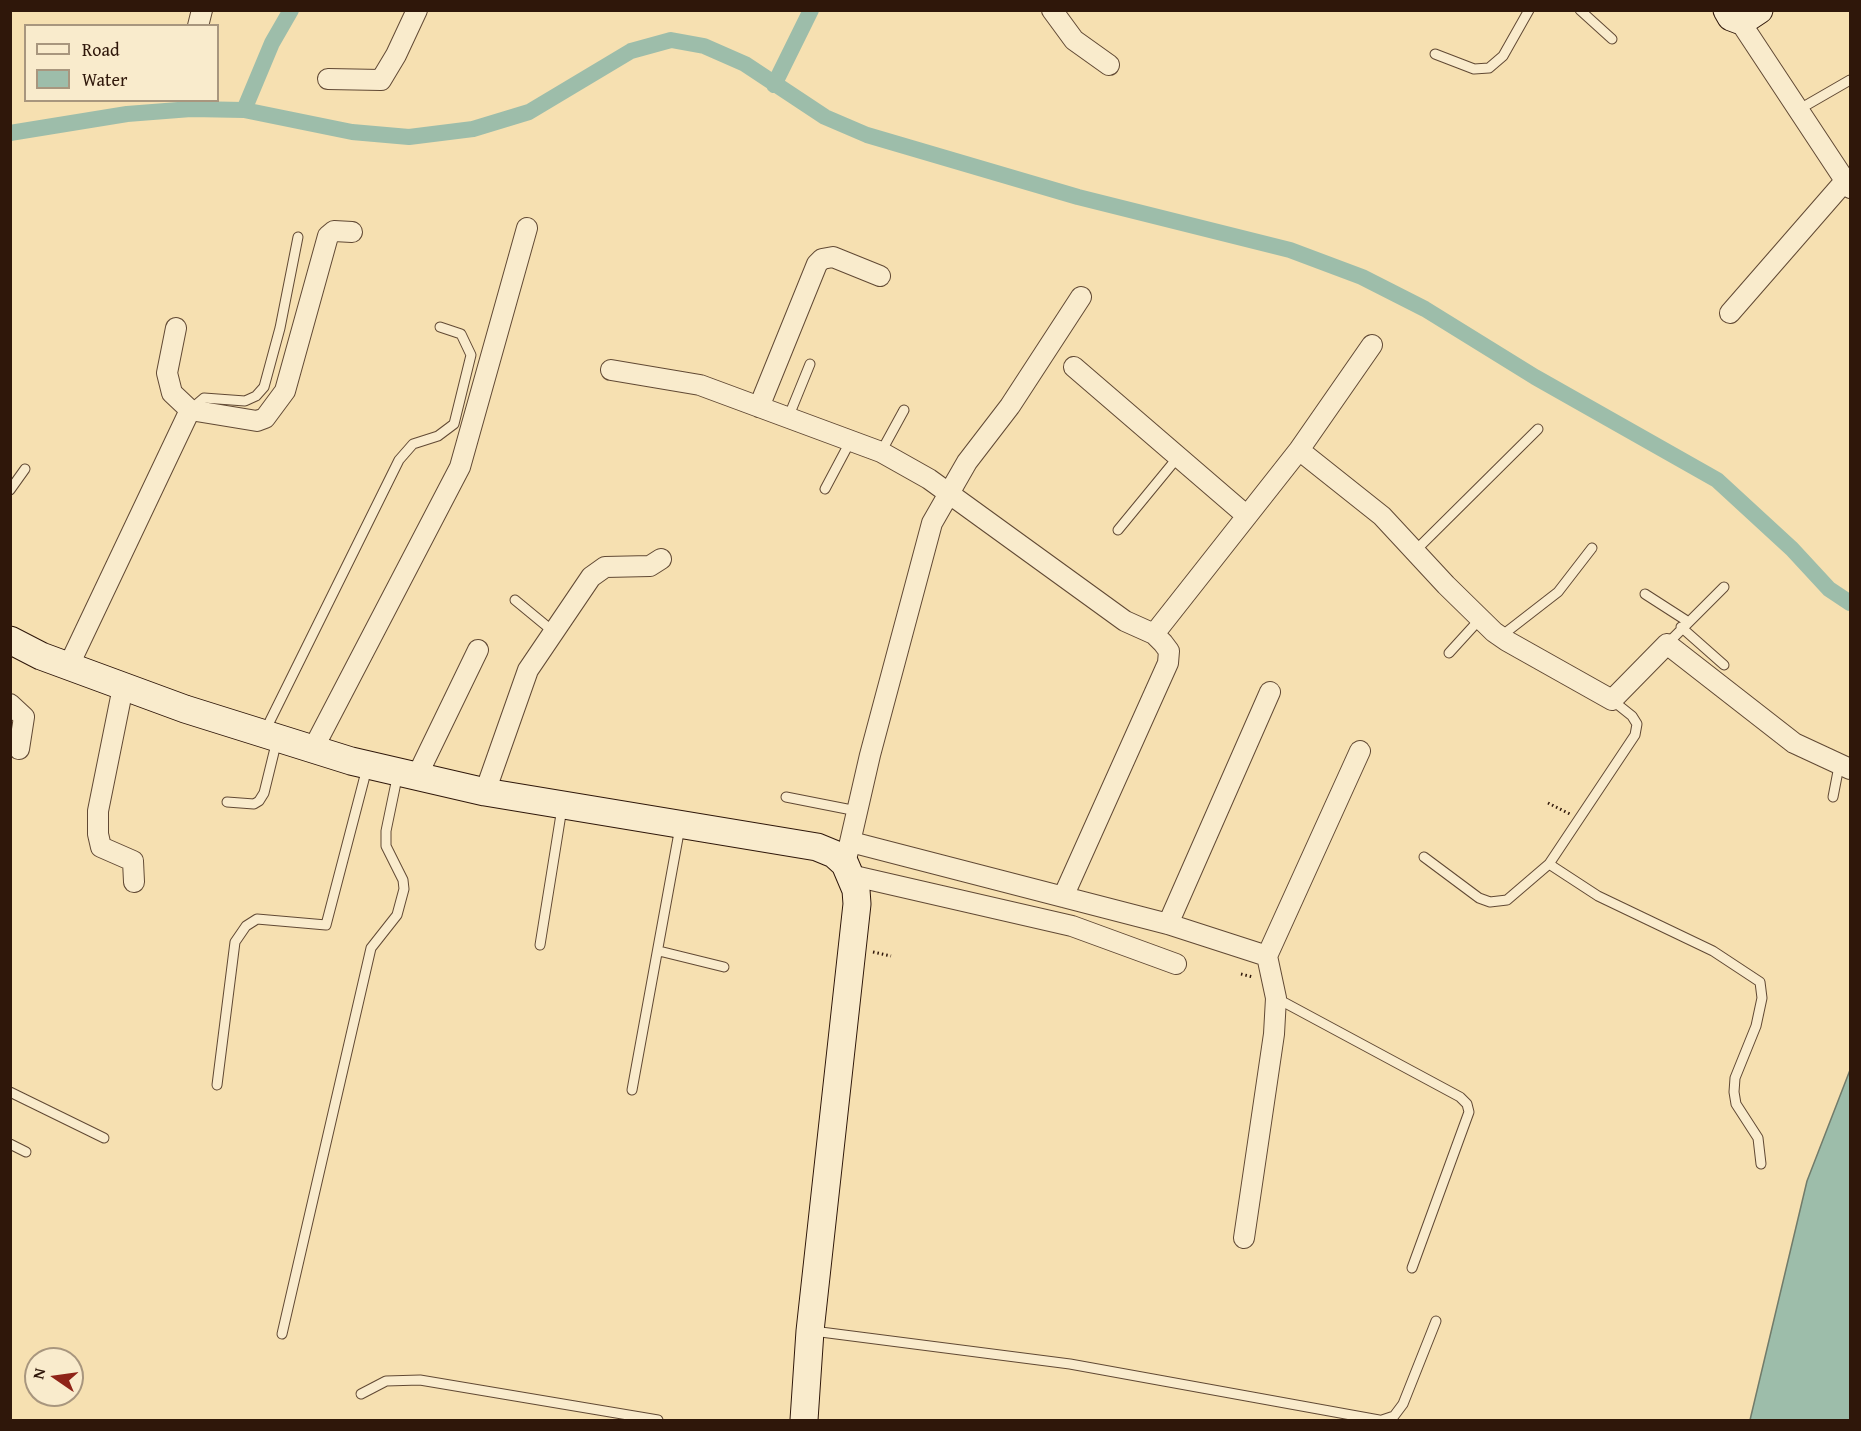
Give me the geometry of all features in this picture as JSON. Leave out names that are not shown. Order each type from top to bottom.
[{"type":"street","points":[[328,79],[381,80],[396,56],[417,10]]},
{"type":"street","points":[[1052,10],[1074,40],[1109,65]]},
{"type":"street","points":[[1730,313],[1848,184],[1798,110],[1742,14]]},
{"type":"street","points":[[313,749],[460,467],[527,228]]},
{"type":"street","points":[[176,328],[167,373],[172,393],[189,410],[257,422],[265,418],[285,391],[328,236],[334,231],[352,232]]},
{"type":"street","points":[[759,407],[817,264],[822,259],[832,257],[880,276]]},
{"type":"street","points":[[804,1420],[810,1331],[857,904],[849,860],[858,811],[916,576],[932,523],[947,493],[1010,406],[1081,297]]},
{"type":"street","points":[[1154,634],[1299,450],[1372,345]]},
{"type":"street","points":[[1074,367],[1247,516]]},
{"type":"street","points":[[611,370],[700,385],[881,452],[928,479],[1026,547],[1125,621],[1154,634],[1168,651],[1167,663],[1063,897]]},
{"type":"street","points":[[69,665],[189,410]]},
{"type":"street","points":[[1299,450],[1382,516],[1500,637],[1612,700],[1667,644],[1794,743],[1845,767]]},
{"type":"street","points":[[485,792],[528,670],[537,653],[555,633],[597,571],[615,565],[650,566],[661,559]]},
{"type":"street","points":[[10,640],[41,656],[123,687],[368,765],[485,792],[817,847],[849,860],[1072,926],[1176,964]]},
{"type":"street","points":[[407,775],[478,650]]},
{"type":"street","points":[[123,687],[98,811],[98,834],[101,847],[133,861],[134,882]]},
{"type":"street","points":[[1168,924],[1270,692]]},
{"type":"street","points":[[10,704],[24,717],[19,749]]},
{"type":"street","points":[[1244,1238],[1274,1034],[1276,998],[1267,957],[1360,751]]},
{"type":"street","points":[[849,860],[1063,897],[1168,924],[1267,957]]},
{"type":"lane","points":[[1435,54],[1474,69],[1489,68],[1503,56],[1529,10]]},
{"type":"lane","points":[[1580,10],[1612,39]]},
{"type":"lane","points":[[1798,110],[1851,80]]},
{"type":"lane","points":[[189,410],[204,398],[245,401],[256,396],[264,387],[280,328],[298,237]]},
{"type":"lane","points":[[227,802],[254,804],[264,793],[271,736],[399,460],[413,444],[438,436],[454,424],[471,355],[461,334],[440,327]]},
{"type":"lane","points":[[788,418],[810,364]]},
{"type":"lane","points":[[881,452],[904,410]]},
{"type":"lane","points":[[1415,551],[1538,429]]},
{"type":"lane","points":[[825,489],[851,440]]},
{"type":"lane","points":[[1118,530],[1178,457]]},
{"type":"lane","points":[[10,490],[25,469]]},
{"type":"lane","points":[[1500,637],[1558,592],[1592,548]]},
{"type":"lane","points":[[1667,644],[1684,624],[1724,587]]},
{"type":"lane","points":[[1645,594],[1684,624],[1724,665]]},
{"type":"lane","points":[[515,600],[555,633]]},
{"type":"lane","points":[[1449,653],[1480,619]]},
{"type":"lane","points":[[1424,858],[1479,897],[1490,902],[1507,900],[1549,864],[1577,818],[1635,735],[1637,724],[1632,716],[1612,700]]},
{"type":"lane","points":[[217,1085],[235,942],[246,926],[257,919],[326,925],[368,765]]},
{"type":"lane","points":[[1833,797],[1845,767]]},
{"type":"lane","points":[[282,1334],[371,948],[397,915],[404,889],[386,846],[386,831],[407,775]]},
{"type":"lane","points":[[786,797],[858,811]]},
{"type":"lane","points":[[540,945],[562,806]]},
{"type":"lane","points":[[632,1090],[681,825]]},
{"type":"lane","points":[[1549,864],[1598,896],[1713,951],[1760,982],[1762,998],[1756,1026],[1735,1078],[1734,1092],[1736,1104],[1758,1138],[1761,1164]]},
{"type":"lane","points":[[659,951],[724,967]]},
{"type":"lane","points":[[1276,998],[1460,1097],[1467,1104],[1468,1112],[1412,1268]]},
{"type":"lane","points":[[10,1092],[104,1138]]},
{"type":"lane","points":[[10,1144],[26,1152]]},
{"type":"lane","points":[[810,1331],[1070,1364],[1381,1420],[1394,1416],[1403,1404],[1436,1321]]},
{"type":"lane","points":[[361,1394],[386,1381],[420,1380],[658,1420]]},
{"type":"path","points":[[1548,803],[1577,818]]},
{"type":"water","points":[[1850,1070],[1850,1420],[1750,1420],[1807,1181]]},
{"type":"waterway","points":[[244,110],[272,43],[291,10]]},
{"type":"waterway","points":[[774,85],[811,10]]},
{"type":"waterway","points":[[10,133],[127,114],[191,109],[244,110],[352,132],[409,137],[473,129],[529,112],[631,51],[671,40],[704,46],[745,64],[825,117],[867,135],[1078,197],[1290,250],[1362,277],[1425,309],[1535,377],[1717,480],[1792,549],[1829,589],[1850,603]]}]
